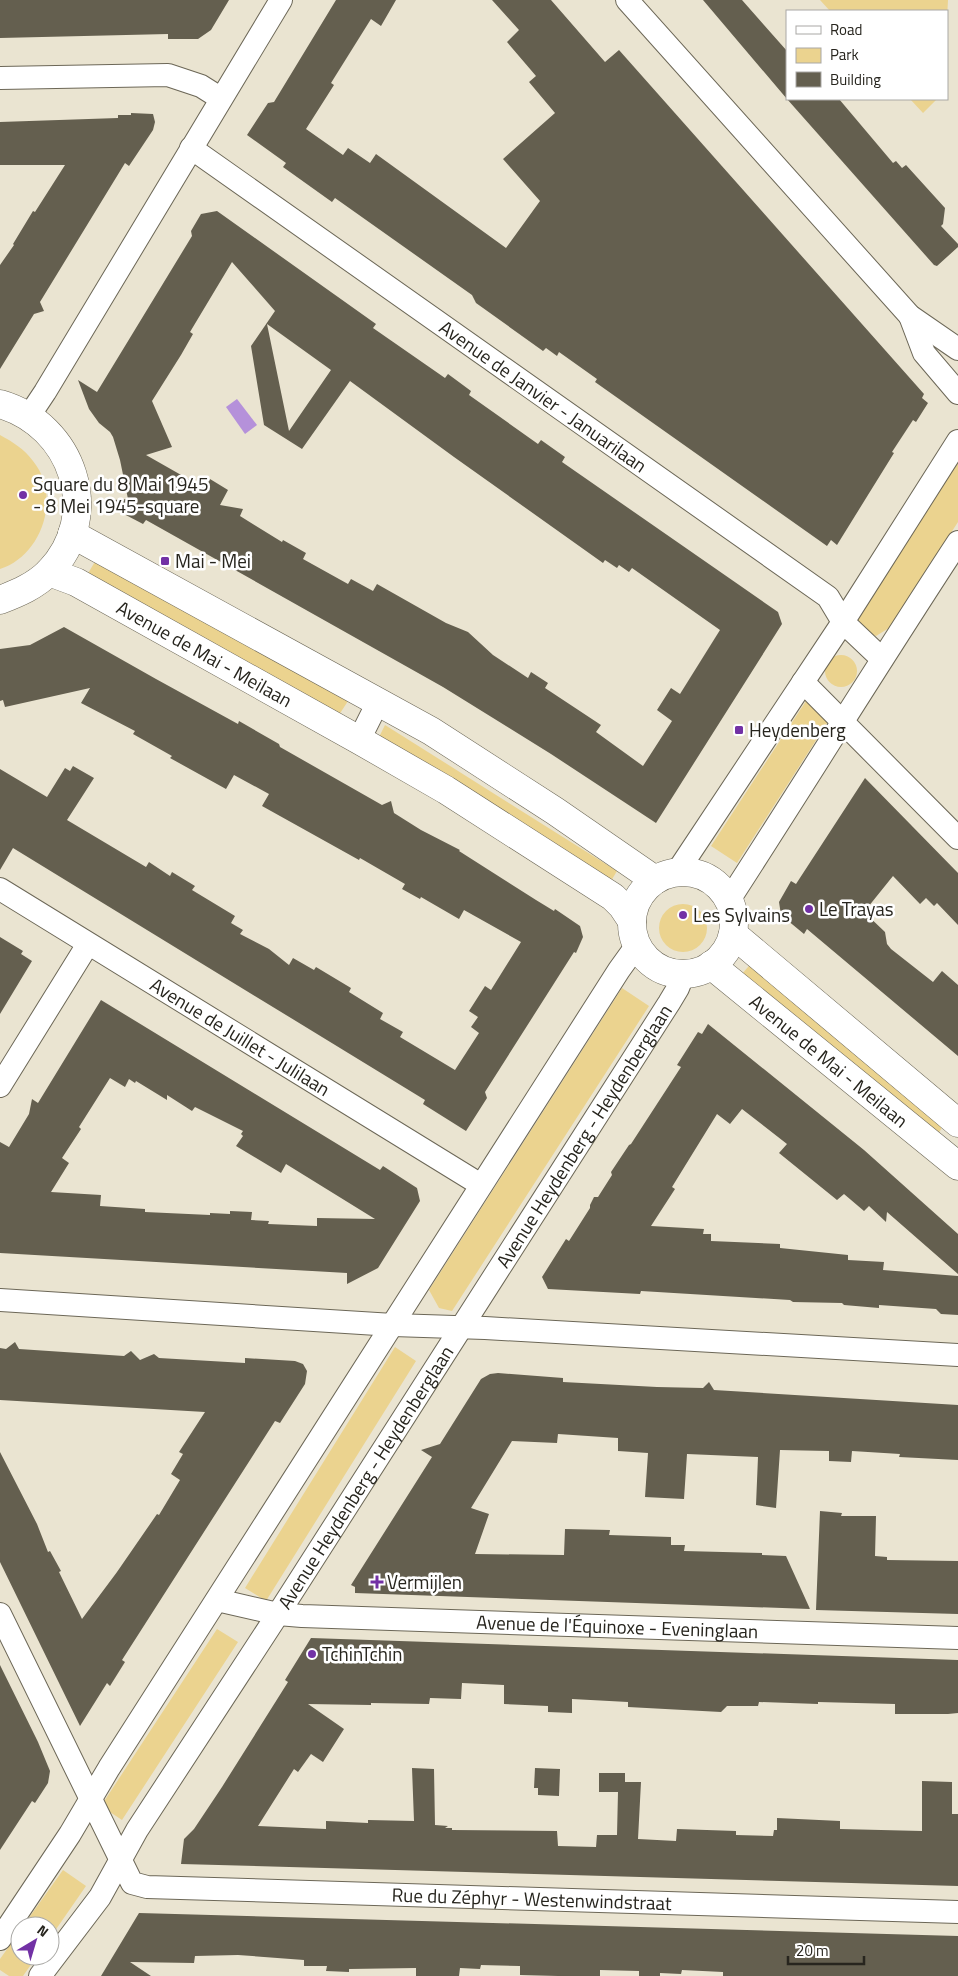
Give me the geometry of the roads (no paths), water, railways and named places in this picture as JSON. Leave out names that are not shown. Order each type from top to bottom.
[{"type":"street","points":[[29,416],[281,0]]},
{"type":"street","points":[[627,0],[910,316],[958,349]]},
{"type":"street","points":[[0,78],[168,75],[201,86],[220,98]]},
{"type":"street","name":"Avenue de Janvier - Januarilaan","points":[[192,148],[828,597],[843,622],[882,659]]},
{"type":"street","points":[[910,316],[924,353],[958,393]]},
{"type":"street","points":[[0,404],[29,416],[44,427],[57,442],[67,458],[74,476],[77,496],[72,534],[66,547],[49,572],[18,594],[0,600]]},
{"type":"street","points":[[0,1939],[70,1834],[619,970],[635,933],[636,902],[641,893],[666,876],[803,682],[958,441]]},
{"type":"street","points":[[72,534],[439,736],[556,811],[666,876],[690,872],[713,881],[729,900],[734,917],[733,934]]},
{"type":"street","points":[[729,900],[958,542]]},
{"type":"street","name":"Avenue de Mai - Meilaan","points":[[49,572],[76,582],[446,790],[612,897],[622,906],[644,954],[661,969],[672,972],[693,973],[711,965],[721,957],[733,934],[958,1123]]},
{"type":"street","points":[[803,682],[958,838]]},
{"type":"street","points":[[359,740],[378,702]]},
{"type":"street","name":"Avenue de Juillet - Julilaan","points":[[0,889],[481,1185]]},
{"type":"street","points":[[0,1086],[88,944]]},
{"type":"street","name":"Avenue de Mai - Meilaan","points":[[711,965],[955,1156]]},
{"type":"street","name":"Avenue Heydenberg - Heydenberglaan","points":[[40,1976],[100,1897],[137,1830],[278,1614],[669,1003],[684,973]]},
{"type":"street","points":[[0,1300],[393,1325],[958,1354]]},
{"type":"street","name":"Avenue de l'Équinoxe - Eveninglaan","points":[[218,1600],[278,1614],[958,1638]]},
{"type":"street","name":"Rue du Zéphyr - Westenwindstraat","points":[[0,1614],[132,1883],[147,1887],[958,1912]]},
{"type":"place","name":"Square du 8 Mai 1945 - 8 Mei 1945-square","points":[[23,495]]},
{"type":"place","name":"Mai - Mei","points":[[165,561]]},
{"type":"place","name":"Heydenberg","points":[[739,730]]},
{"type":"place","name":"Le Trayas","points":[[809,909]]},
{"type":"place","name":"Les Sylvains","points":[[683,915]]},
{"type":"place","name":"Vermijlen","points":[[377,1582]]},
{"type":"place","name":"TchinTchin","points":[[312,1654]]}]
